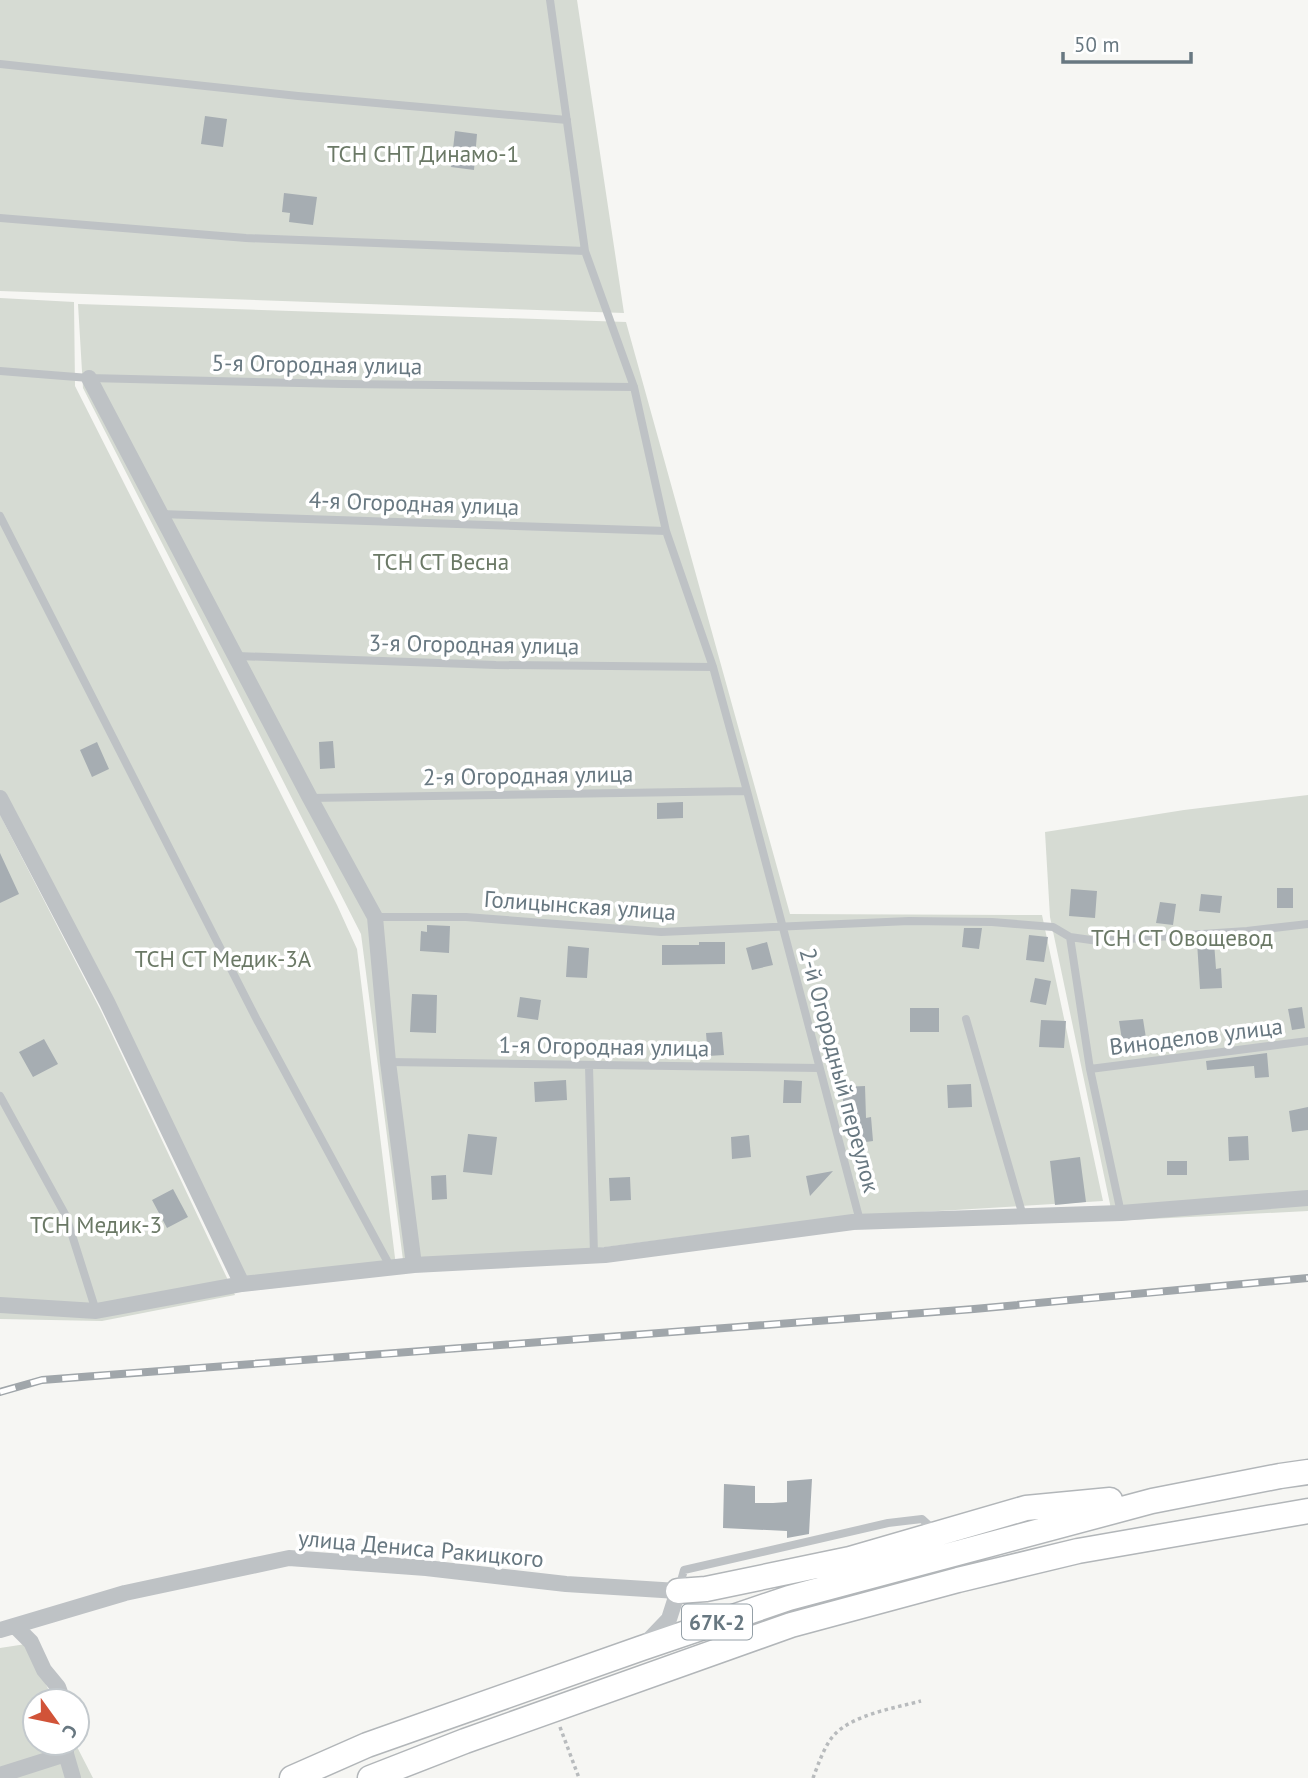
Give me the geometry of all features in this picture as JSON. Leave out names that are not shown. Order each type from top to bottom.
[{"type":"main road","name":"67К-2","points":[[292,1778],[367,1745],[789,1598],[1152,1501],[1308,1472]]},
{"type":"main road","points":[[678,1591],[706,1589],[850,1559],[1026,1508],[1124,1499],[1152,1501]]},
{"type":"main road","name":"67К-2","points":[[370,1778],[464,1741],[791,1625],[1078,1551],[1308,1511]]},
{"type":"street","points":[[89,378],[374,917],[388,1062],[414,1265]]},
{"type":"street","points":[[0,798],[107,1002],[242,1284]]},
{"type":"street","points":[[0,1305],[96,1311],[242,1284],[414,1265],[594,1256],[860,1221],[1121,1213],[1308,1198]]},
{"type":"street","name":"улица Дениса Ракицкого","points":[[7,1628],[125,1593],[289,1558],[426,1568],[566,1584],[678,1591]]},
{"type":"street","points":[[642,1648],[668,1619],[678,1591]]},
{"type":"street","points":[[7,1628],[31,1642],[44,1670],[57,1687]]},
{"type":"street","points":[[0,1775],[46,1757]]},
{"type":"street","points":[[68,1757],[73,1778]]},
{"type":"lane","name":"2-й Огородный переулок","points":[[550,0],[585,251],[634,387],[666,531],[713,667],[860,1221]]},
{"type":"lane","points":[[0,64],[298,96],[567,120]]},
{"type":"lane","points":[[0,218],[246,238],[585,251]]},
{"type":"lane","name":"5-я Огородная улица","points":[[0,371],[89,378],[634,387]]},
{"type":"lane","name":"4-я Огородная улица","points":[[160,513],[666,531]]},
{"type":"lane","points":[[0,516],[257,1020],[391,1268]]},
{"type":"lane","name":"3-я Огородная улица","points":[[235,656],[496,665],[713,667]]},
{"type":"lane","name":"2-я Огородная улица","points":[[310,798],[747,791]]},
{"type":"lane","name":"Голицынская улица","points":[[374,917],[466,917],[661,932],[895,922],[992,922],[1053,927],[1070,937]]},
{"type":"lane","points":[[1121,1213],[1090,1069],[1070,937],[1098,941],[1247,931],[1308,923]]},
{"type":"lane","points":[[966,1020],[1023,1216]]},
{"type":"lane","name":"Виноделов улица","points":[[1090,1069],[1308,1041]]},
{"type":"lane","name":"1-я Огородная улица","points":[[388,1062],[820,1068]]},
{"type":"lane","points":[[589,1066],[594,1256]]},
{"type":"lane","points":[[0,1097],[66,1216],[96,1311]]},
{"type":"path","points":[[813,1778],[834,1735],[856,1719],[921,1701]]},
{"type":"path","points":[[553,1710],[579,1778]]},
{"type":"green space","name":"ТСН СНТ Динамо-1","points":[[0,0],[577,0],[624,313],[0,291]]},
{"type":"green space","name":"ТСН СТ Медик-3А","points":[[0,298],[74,302],[75,386],[357,949],[397,1274],[247,1291],[0,793]]},
{"type":"green space","name":"ТСН СТ Весна","points":[[78,304],[626,322],[790,914],[1042,915],[1103,1201],[838,1217],[583,1250],[403,1260],[361,934],[83,388]]},
{"type":"green space","name":"ТСН СТ Овощевод","points":[[1308,795],[1308,1211],[1112,1221],[1050,917],[1045,832],[1184,810]]},
{"type":"green space","name":"ТСН Медик-3","points":[[0,815],[101,1011],[235,1295],[102,1321],[0,1319]]},
{"type":"green space","points":[[26,1644],[47,1687],[21,1687],[21,1757],[82,1757],[93,1778],[0,1778],[0,1648]]},
{"type":"building","points":[[205,116],[227,119],[223,147],[201,144]]},
{"type":"building","points":[[455,131],[477,134],[474,170],[451,167]]},
{"type":"building","points":[[284,193],[317,197],[313,225],[289,222],[290,213],[282,212]]},
{"type":"building","points":[[333,741],[335,768],[320,769],[319,742]]},
{"type":"building","points":[[97,742],[109,769],[92,777],[80,750]]},
{"type":"building","points":[[683,802],[683,818],[657,819],[657,803]]},
{"type":"building","points":[[0,853],[19,894],[0,903]]},
{"type":"building","points":[[1277,888],[1293,888],[1293,908],[1277,908]]},
{"type":"building","points":[[1071,889],[1097,891],[1095,918],[1069,916]]},
{"type":"building","points":[[1201,894],[1222,896],[1220,913],[1199,911]]},
{"type":"building","points":[[1160,902],[1176,904],[1173,925],[1156,923]]},
{"type":"building","points":[[427,925],[450,926],[449,953],[420,951],[421,931],[427,932]]},
{"type":"building","points":[[964,928],[982,928],[979,949],[962,947]]},
{"type":"building","points":[[1029,935],[1048,937],[1044,962],[1026,960]]},
{"type":"building","points":[[699,942],[725,942],[725,964],[662,965],[662,945],[699,945]]},
{"type":"building","points":[[767,942],[773,965],[752,970],[746,948]]},
{"type":"building","points":[[1197,942],[1214,942],[1216,969],[1221,968],[1222,988],[1200,989]]},
{"type":"building","points":[[568,946],[589,948],[587,978],[566,977]]},
{"type":"building","points":[[1035,978],[1051,981],[1046,1005],[1030,1002]]},
{"type":"building","points":[[412,994],[437,995],[436,1033],[410,1032]]},
{"type":"building","points":[[520,997],[541,1000],[538,1020],[517,1017]]},
{"type":"building","points":[[1302,1007],[1305,1028],[1292,1030],[1288,1009]]},
{"type":"building","points":[[910,1008],[939,1008],[939,1032],[910,1032]]},
{"type":"building","points":[[1143,1019],[1146,1038],[1122,1040],[1119,1021]]},
{"type":"building","points":[[1041,1020],[1066,1021],[1064,1048],[1039,1047]]},
{"type":"building","points":[[722,1032],[724,1055],[708,1056],[706,1033]]},
{"type":"building","points":[[44,1039],[58,1064],[33,1077],[19,1052]]},
{"type":"building","points":[[1267,1053],[1269,1077],[1255,1078],[1254,1066],[1207,1070],[1206,1061]]},
{"type":"building","points":[[566,1080],[567,1100],[535,1102],[534,1082]]},
{"type":"building","points":[[784,1080],[802,1081],[801,1103],[783,1103]]},
{"type":"building","points":[[971,1084],[972,1107],[948,1108],[947,1085]]},
{"type":"building","points":[[865,1086],[866,1118],[871,1117],[873,1141],[859,1143],[850,1153],[846,1112],[843,1112],[843,1087]]},
{"type":"building","points":[[1308,1107],[1308,1130],[1292,1132],[1289,1111]]},
{"type":"building","points":[[468,1134],[497,1137],[492,1175],[463,1172]]},
{"type":"building","points":[[749,1135],[751,1157],[732,1159],[731,1137]]},
{"type":"building","points":[[1248,1136],[1249,1160],[1229,1161],[1228,1137]]},
{"type":"building","points":[[1080,1157],[1086,1202],[1055,1205],[1050,1161]]},
{"type":"building","points":[[1167,1161],[1187,1161],[1187,1175],[1167,1175]]},
{"type":"building","points":[[833,1171],[810,1196],[806,1176]]},
{"type":"building","points":[[446,1175],[447,1199],[432,1200],[431,1176]]},
{"type":"building","points":[[630,1177],[631,1200],[610,1201],[609,1178]]},
{"type":"building","points":[[173,1189],[188,1217],[167,1228],[152,1200]]},
{"type":"building","points":[[812,1479],[809,1534],[787,1538],[787,1531],[723,1528],[724,1484],[755,1486],[755,1503],[773,1503],[787,1502],[787,1481]]},
{"type":"railway","points":[[0,1392],[42,1380],[974,1309],[1308,1278]]}]
